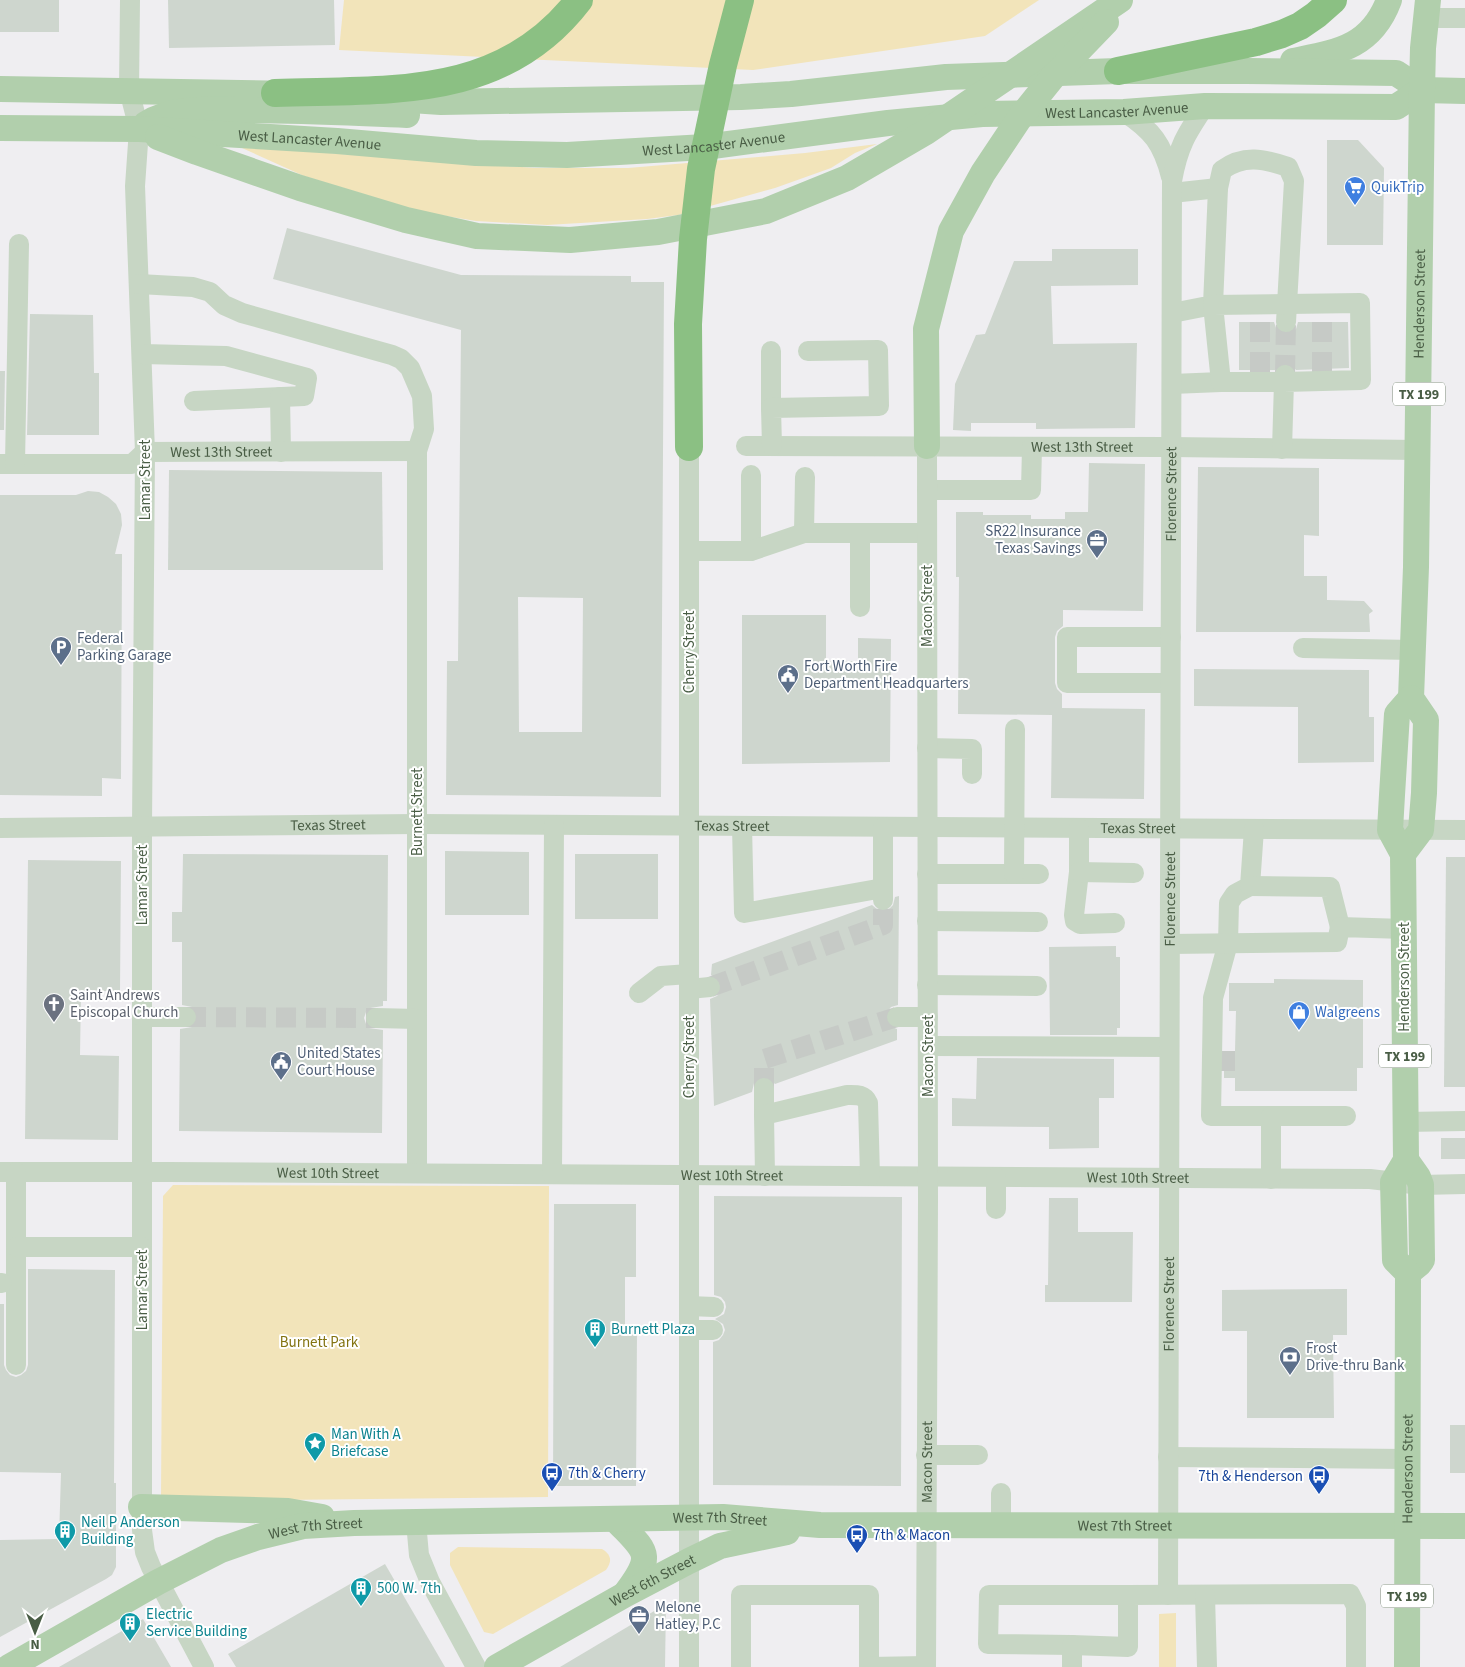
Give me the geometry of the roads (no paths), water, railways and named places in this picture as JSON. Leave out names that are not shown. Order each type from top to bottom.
[{"type":"highway","points":[[275,92],[401,88],[437,85],[471,77],[500,65],[551,32],[580,0]]},
{"type":"highway","points":[[689,447],[688,324],[693,239],[700,177],[709,124],[740,0]]},
{"type":"highway","points":[[1118,71],[1256,42],[1282,34],[1300,26],[1333,0]]},
{"type":"main road","points":[[139,129],[197,152],[300,188],[406,220],[477,236],[570,240],[658,232],[766,211],[847,178],[926,132],[1120,0]]},
{"type":"main road","points":[[927,446],[926,330],[951,231],[983,173],[1019,120],[1052,78],[1131,0]]},
{"type":"main road","points":[[1246,71],[1342,50],[1354,44],[1371,29],[1386,9],[1389,0]]},
{"type":"main road","name":"Henderson Street","points":[[1411,698],[1418,450],[1422,90],[1427,9]]},
{"type":"main road","points":[[0,89],[275,92],[441,102],[741,97],[791,94],[946,77],[1118,71],[1246,71],[1396,73],[1422,90],[1465,91]]},
{"type":"main road","name":"West Lancaster Avenue","points":[[0,128],[139,129],[337,141],[476,153],[567,156],[706,147],[888,123],[982,114],[1124,112],[1205,106],[1396,107],[1422,90]]},
{"type":"main road","points":[[139,129],[157,117],[190,111],[282,110],[503,118],[602,115],[741,97]]},
{"type":"main road","points":[[1390,830],[1396,714],[1411,698],[1426,720],[1424,793],[1421,830],[1403,854]]},
{"type":"main road","name":"Henderson Street","points":[[1390,830],[1403,854],[1406,1160]]},
{"type":"main road","points":[[1406,1160],[1418,1176],[1421,1185],[1422,1260],[1408,1273],[1394,1260],[1393,1182],[1406,1160]]},
{"type":"main road","name":"Henderson Street","points":[[1407,1667],[1408,1273]]},
{"type":"main road","points":[[142,1507],[288,1511],[354,1523]]},
{"type":"main road","name":"West 7th Street","points":[[10,1667],[158,1582],[221,1550],[258,1537],[303,1526],[354,1523],[723,1518],[820,1525],[1465,1526]]},
{"type":"main road","points":[[615,1520],[644,1550],[645,1560],[640,1574],[626,1594]]},
{"type":"main road","name":"West 6th Street","points":[[497,1667],[626,1594],[689,1560],[720,1546],[820,1525]]},
{"type":"street","name":"Lamar Street","points":[[130,0],[129,90],[139,129],[136,186],[146,452],[142,826],[142,1507],[145,1552],[158,1582],[204,1667]]},
{"type":"street","points":[[1427,9],[1465,18]]},
{"type":"street","name":"Florence Street","points":[[1168,1595],[1172,187],[1176,157],[1189,130],[1205,106]]},
{"type":"street","name":"Florence Street","points":[[1124,112],[1143,124],[1157,139],[1167,158],[1172,187]]},
{"type":"street","points":[[1221,382],[1213,305],[1218,188],[1222,170],[1232,162],[1246,159],[1269,160],[1288,166],[1294,181],[1286,313]]},
{"type":"street","points":[[1172,187],[1218,188]]},
{"type":"street","points":[[19,244],[7,464],[132,464],[146,452]]},
{"type":"street","name":"Burnett Street","points":[[139,284],[193,287],[210,292],[224,304],[242,313],[392,355],[401,359],[410,368],[422,396],[424,429],[417,451],[417,1173]]},
{"type":"street","points":[[1172,313],[1213,305],[1260,313],[1322,313],[1360,303],[1361,380],[1260,378],[1172,384]]},
{"type":"street","points":[[771,408],[879,406],[878,350],[808,351]]},
{"type":"street","points":[[771,351],[772,446]]},
{"type":"street","points":[[142,354],[226,356],[307,378],[304,396],[194,401]]},
{"type":"street","points":[[1282,449],[1285,378]]},
{"type":"street","points":[[280,397],[280,452]]},
{"type":"street","name":"West 13th Street","points":[[746,446],[1171,447],[1418,450]]},
{"type":"street","name":"Macon Street","points":[[926,1667],[928,1176],[927,446]]},
{"type":"street","name":"Cherry Street","points":[[689,447],[689,1667]]},
{"type":"street","points":[[927,490],[1031,490],[1032,447]]},
{"type":"street","name":"West 13th Street","points":[[146,452],[417,451]]},
{"type":"street","points":[[751,475],[751,550]]},
{"type":"street","points":[[804,533],[805,477]]},
{"type":"street","points":[[689,550],[751,550],[804,533],[927,533]]},
{"type":"street","points":[[860,533],[860,607]]},
{"type":"street","points":[[1170,683],[1068,683],[1067,637],[1171,637]]},
{"type":"street","points":[[1303,648],[1413,650]]},
{"type":"street","points":[[1014,874],[1015,729]]},
{"type":"street","points":[[927,748],[972,749],[972,774]]},
{"type":"street","name":"Texas Street","points":[[0,828],[417,824],[1465,830]]},
{"type":"street","points":[[552,1174],[554,825]]},
{"type":"street","points":[[742,826],[744,913],[883,894],[883,827]]},
{"type":"street","points":[[1079,828],[1079,872],[1074,915],[1076,922],[1080,924],[1115,924]]},
{"type":"street","points":[[1250,886],[1254,829]]},
{"type":"street","points":[[1079,872],[1134,873]]},
{"type":"street","points":[[927,874],[1039,874]]},
{"type":"street","points":[[1170,944],[1228,943],[1337,942],[1340,927],[1330,888],[1250,886],[1235,894],[1229,903],[1228,943],[1212,998],[1211,1116],[1346,1116]]},
{"type":"street","points":[[927,922],[1038,922]]},
{"type":"street","points":[[1340,927],[1404,928]]},
{"type":"street","points":[[639,994],[660,976],[710,987]]},
{"type":"street","points":[[927,985],[1037,986]]},
{"type":"street","points":[[1212,998],[1224,1014],[1225,1051]]},
{"type":"street","points":[[142,1017],[186,1017]]},
{"type":"street","points":[[897,1017],[928,1017]]},
{"type":"street","points":[[376,1018],[417,1019]]},
{"type":"street","points":[[928,1046],[1169,1047]]},
{"type":"street","points":[[1225,1078],[1225,1116]]},
{"type":"street","points":[[764,1088],[765,1176]]},
{"type":"street","points":[[764,1115],[847,1096],[860,1095],[868,1103],[870,1176]]},
{"type":"street","points":[[1270,1116],[1270,1179]]},
{"type":"street","points":[[1405,1122],[1465,1121]]},
{"type":"street","points":[[8,1172],[8,1227],[16,1247],[16,1365]]},
{"type":"street","name":"West 10th Street","points":[[8,1172],[1370,1179],[1421,1185],[1465,1184]]},
{"type":"street","points":[[996,1177],[996,1209]]},
{"type":"street","points":[[16,1247],[142,1247]]},
{"type":"street","points":[[689,1306],[714,1307]]},
{"type":"street","points":[[689,1330],[713,1330]]},
{"type":"street","points":[[926,1455],[978,1455]]},
{"type":"street","points":[[1168,1457],[1407,1459]]},
{"type":"street","points":[[1001,1493],[1001,1526]]},
{"type":"street","points":[[416,1522],[419,1555],[430,1582],[476,1667]]},
{"type":"street","points":[[1128,1594],[1128,1647],[988,1644],[989,1595],[1128,1594],[1205,1596],[1350,1594],[1356,1606],[1356,1667]]},
{"type":"street","points":[[741,1667],[741,1595],[869,1595],[869,1667],[926,1667]]},
{"type":"street","points":[[1205,1596],[1207,1667]]},
{"type":"street","points":[[1072,1645],[1072,1667]]},
{"type":"tunnel","points":[[1260,322],[1260,375]]},
{"type":"tunnel","points":[[1285,375],[1286,322]]},
{"type":"tunnel","points":[[1322,322],[1322,374]]},
{"type":"tunnel","points":[[710,987],[883,925],[883,901]]},
{"type":"tunnel","points":[[186,1017],[376,1018]]},
{"type":"tunnel","points":[[764,1088],[764,1059],[897,1017]]},
{"type":"tunnel","points":[[1225,1051],[1225,1078]]},
{"type":"place","name":"QuikTrip","points":[[1355,206]]},
{"type":"place","name":"SR22 Insurance Texas Savings","points":[[1097,559]]},
{"type":"place","name":"Federal Parking Garage","points":[[61,666]]},
{"type":"place","name":"Fort Worth Fire Department Headquarters","points":[[788,694]]},
{"type":"place","name":"Saint Andrews Episcopal Church","points":[[54,1023]]},
{"type":"place","name":"Walgreens","points":[[1299,1031]]},
{"type":"place","name":"United States Court House","points":[[281,1081]]},
{"type":"place","name":"Burnett Plaza","points":[[595,1348]]},
{"type":"place","name":"Frost Drive-thru Bank","points":[[1290,1376]]},
{"type":"place","name":"Man With A Briefcase","points":[[315,1462]]},
{"type":"place","name":"7th & Cherry","points":[[552,1492]]},
{"type":"place","name":"7th & Henderson","points":[[1319,1495]]},
{"type":"place","name":"Neil P Anderson Building","points":[[65,1550]]},
{"type":"place","name":"7th & Macon","points":[[857,1554]]},
{"type":"place","name":"500 W. 7th","points":[[361,1607]]},
{"type":"place","name":"Melone Hatley, P.C","points":[[639,1635]]},
{"type":"place","name":"Electric Service Building","points":[[130,1642]]},
{"type":"park label","name":"Burnett Park","points":[[319,1342]]}]
